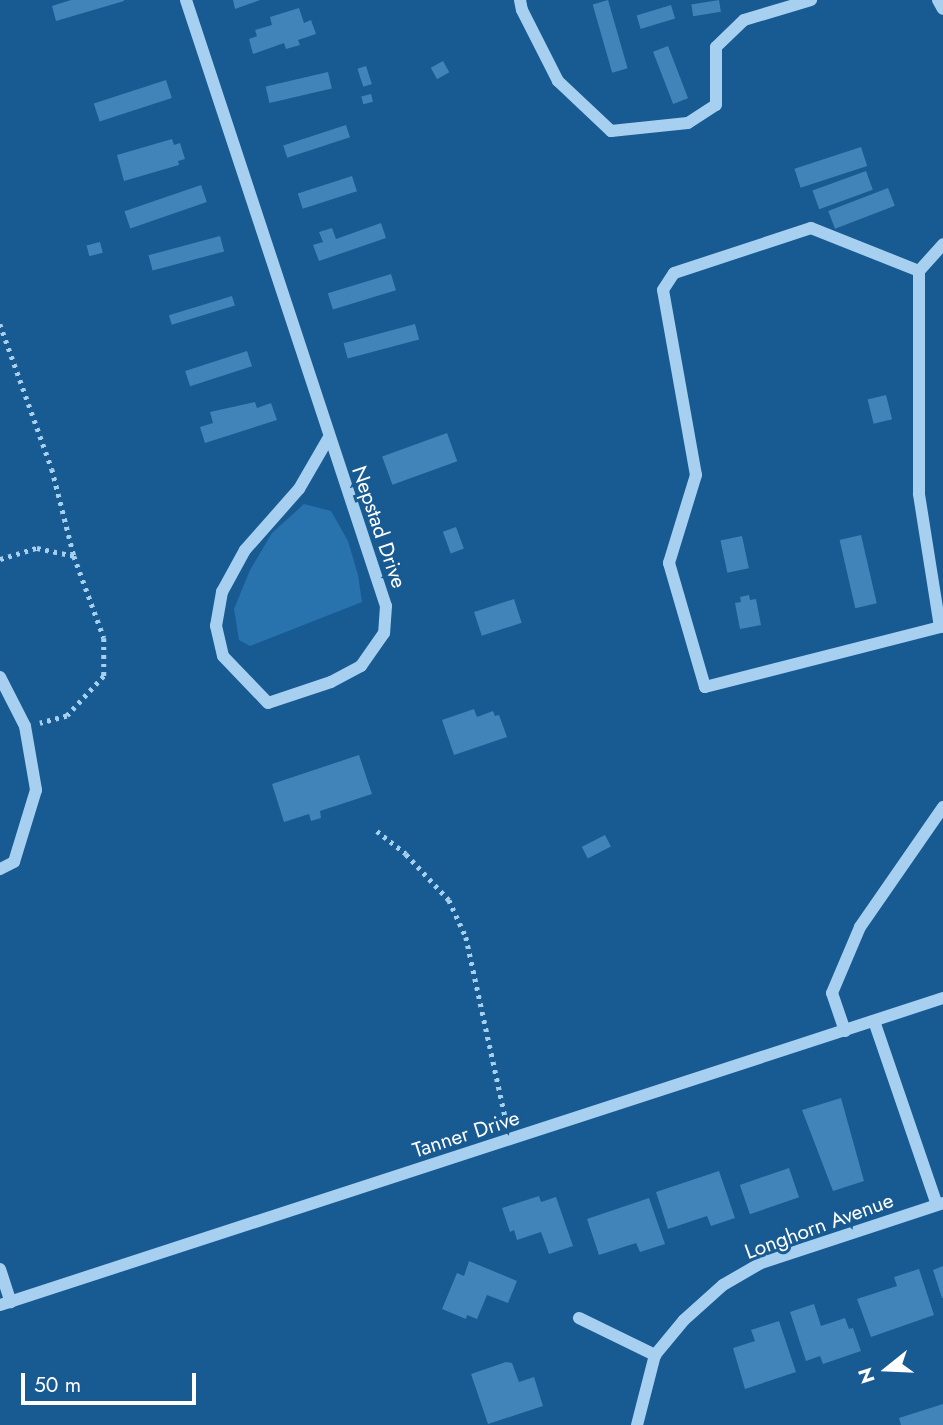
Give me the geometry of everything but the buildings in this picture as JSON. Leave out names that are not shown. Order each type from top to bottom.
[{"type":"street","name":"Nepstad Drive","points":[[186,0],[328,439],[386,606],[384,634],[361,666],[331,682],[268,703],[223,656],[216,626],[222,592],[245,550],[299,489],[328,439]]},
{"type":"street","points":[[520,0],[522,10],[558,81],[611,131],[688,124],[716,105],[716,47],[744,20],[811,0]]},
{"type":"street","points":[[938,0],[943,9]]},
{"type":"street","points":[[919,271],[811,228],[674,273],[663,290],[696,475],[669,563],[705,687],[940,627],[919,494],[919,271],[943,244]]},
{"type":"street","points":[[0,677],[25,726],[36,790],[13,862],[0,869]]},
{"type":"street","points":[[845,1031],[832,993],[860,927],[943,807]]},
{"type":"street","name":"Tanner Drive","points":[[5,1303],[943,998]]},
{"type":"street","points":[[874,1021],[940,1204]]},
{"type":"street","name":"Longhorn Avenue","points":[[656,1355],[684,1320],[723,1284],[761,1263],[940,1204]]},
{"type":"street","points":[[0,1269],[5,1303]]},
{"type":"street","points":[[579,1318],[656,1355],[637,1425]]},
{"type":"path","points":[[0,324],[52,469],[74,556],[104,638],[104,676],[67,716],[25,726]]},
{"type":"path","points":[[0,559],[37,548],[74,556]]},
{"type":"path","points":[[377,831],[407,854],[449,900],[467,937],[512,1139]]},
{"type":"shaded area","points":[[304,504],[331,511],[348,541],[358,575],[362,602],[250,646],[239,640],[234,609],[250,570],[272,533]]}]
